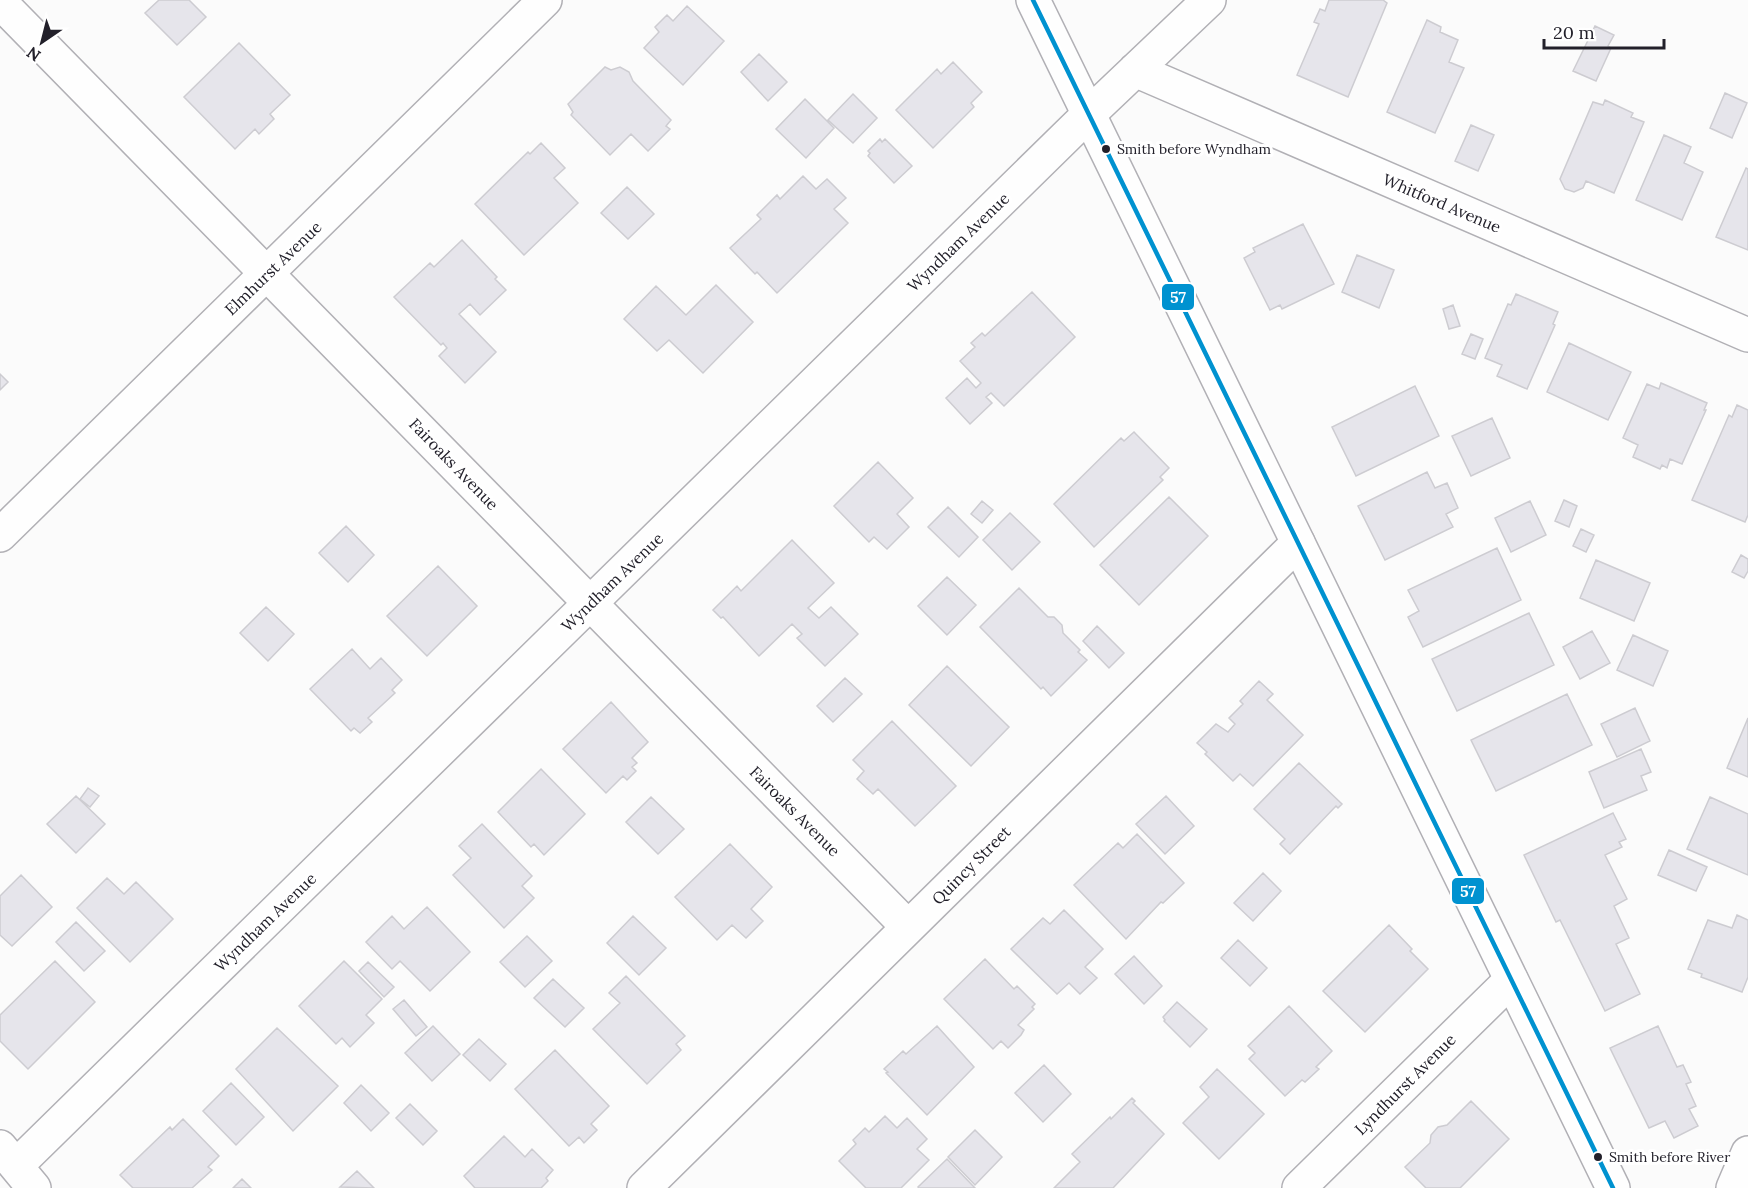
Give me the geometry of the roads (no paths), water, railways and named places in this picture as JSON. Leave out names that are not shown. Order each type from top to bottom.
[{"type":"street","name":"Elmhurst Avenue","points":[[0,536],[545,0]]},
{"type":"street","points":[[1033,0],[1613,1188]]},
{"type":"street","name":"Wyndham Avenue","points":[[17,1167],[1089,114],[1209,0]]},
{"type":"street","name":"Fairoaks Avenue","points":[[0,2],[908,927]]},
{"type":"street","name":"Whitford Avenue","points":[[1135,70],[1748,335]]},
{"type":"street","name":"Quincy Street","points":[[644,1188],[1298,543]]},
{"type":"street","name":"Lyndhurst Avenue","points":[[1299,1188],[1511,980]]},
{"type":"street","points":[[1733,1188],[1748,1153]]},
{"type":"place","name":"Smith before Wyndham","points":[[1106,149]]},
{"type":"place","name":"Smith before River","points":[[1598,1157]]}]
